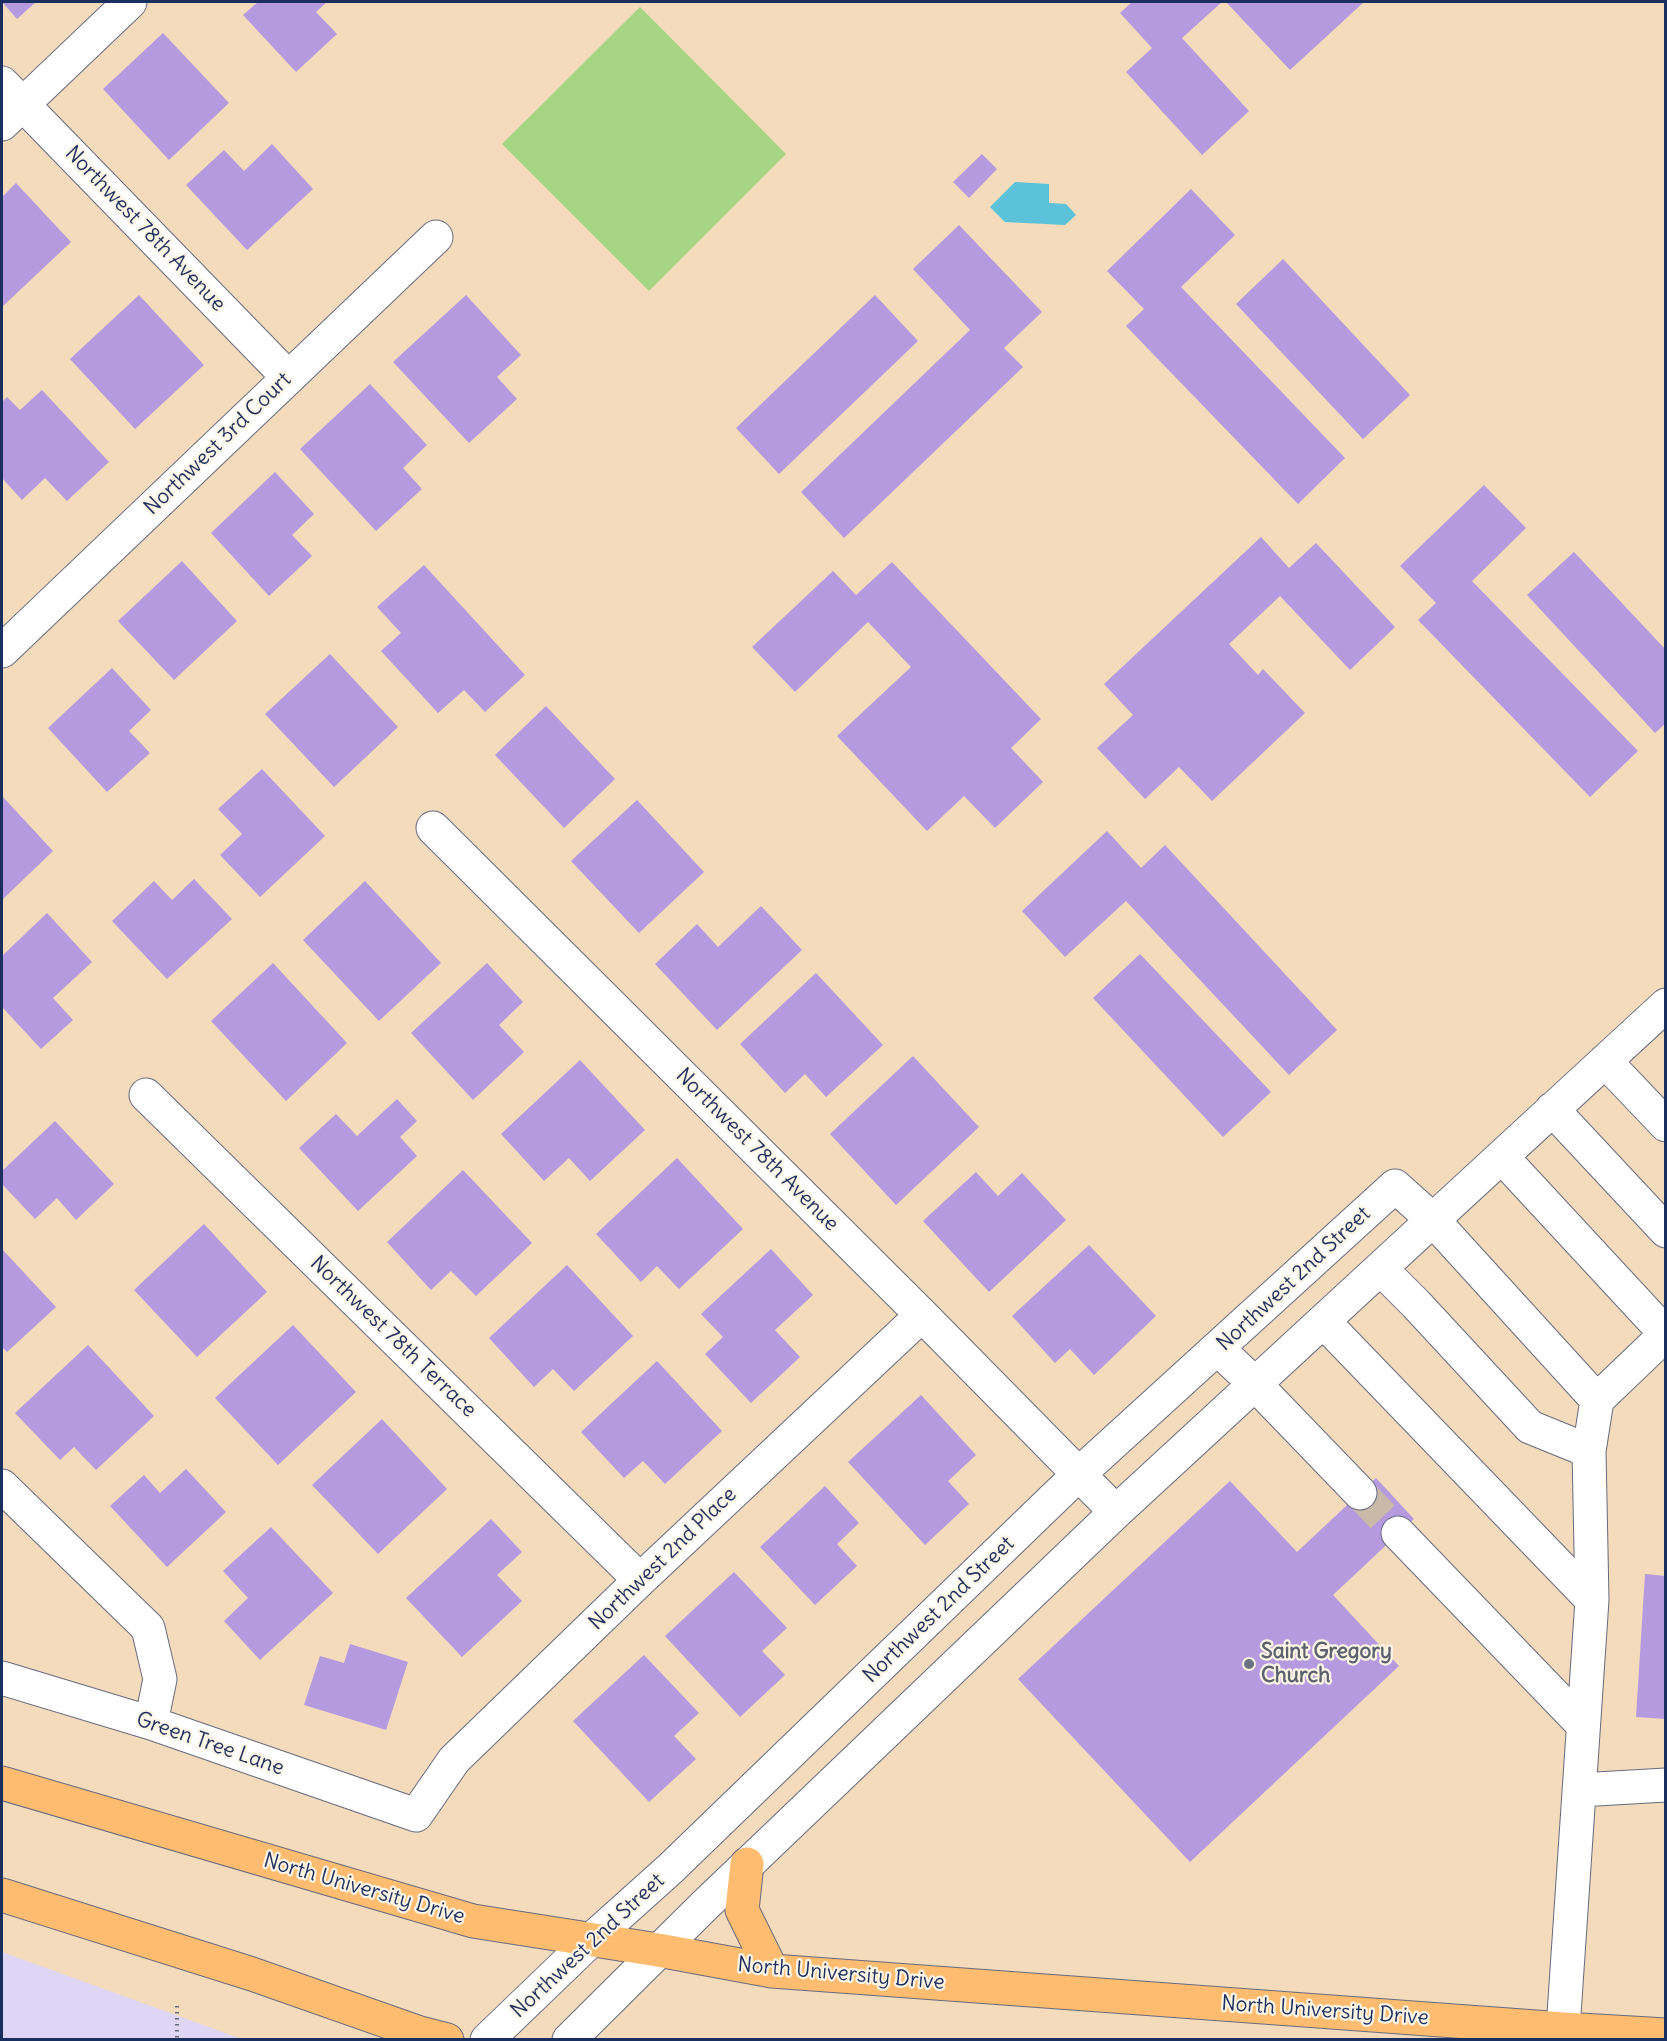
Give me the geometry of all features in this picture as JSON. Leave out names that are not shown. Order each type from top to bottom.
[{"type":"main road","name":"North University Drive","points":[[2,1783],[473,1921],[658,1950],[772,1971],[1665,2035]]},
{"type":"main road","points":[[747,1864],[742,1910],[772,1971]]},
{"type":"main road","points":[[2,1894],[252,1974],[420,2033],[447,2040]]},
{"type":"street","points":[[9,104],[130,2]]},
{"type":"street","name":"Northwest 78th Avenue","points":[[9,104],[288,377]]},
{"type":"street","name":"Northwest 3rd Court","points":[[2,651],[436,237]]},
{"type":"street","name":"Northwest 78th Avenue","points":[[433,828],[922,1314],[1116,1512]]},
{"type":"street","points":[[569,2040],[747,1864],[1116,1512],[1665,1007]]},
{"type":"street","points":[[1605,1061],[1665,1125]]},
{"type":"street","name":"Northwest 78th Terrace","points":[[146,1095],[640,1580]]},
{"type":"street","points":[[1552,1110],[1665,1231]]},
{"type":"street","points":[[1502,1157],[1665,1334],[1597,1400],[1588,1451],[1592,1600],[1563,2029]]},
{"type":"street","name":"Northwest 2nd Street","points":[[487,2040],[592,1939],[670,1869],[1080,1473],[1395,1186],[1433,1220]]},
{"type":"street","points":[[1433,1220],[1597,1400]]},
{"type":"street","points":[[1381,1269],[1530,1428],[1588,1451]]},
{"type":"street","name":"Northwest 2nd Place","points":[[416,1815],[454,1760],[640,1580],[922,1314]]},
{"type":"street","points":[[1324,1322],[1592,1600]]},
{"type":"street","points":[[1218,1348],[1360,1493]]},
{"type":"street","points":[[2,1486],[148,1628],[160,1679],[151,1723]]},
{"type":"street","points":[[1398,1533],[1583,1725]]},
{"type":"street","name":"Green Tree Lane","points":[[2,1678],[151,1723],[416,1815]]},
{"type":"street","points":[[1579,1790],[1665,1785]]},
{"type":"path","points":[[177,2006],[177,2040]]},
{"type":"shaded area","points":[[2,1952],[242,2039],[2,2039]]},
{"type":"green space","points":[[640,7],[786,154],[649,291],[502,144]]},
{"type":"water","points":[[1015,182],[1049,184],[1049,203],[1066,204],[1076,215],[1065,225],[1005,222],[990,207]]},
{"type":"building","points":[[2,2],[36,2],[17,19]]},
{"type":"building","points":[[258,2],[327,2],[316,12],[337,34],[296,72],[243,15]]},
{"type":"building","points":[[1132,2],[1222,2],[1182,38],[1249,111],[1202,155],[1126,72],[1152,48],[1120,13]]},
{"type":"building","points":[[1226,2],[1364,2],[1290,70]]},
{"type":"building","points":[[163,33],[229,103],[169,160],[103,89]]},
{"type":"building","points":[[272,144],[313,189],[247,250],[186,185],[224,150],[244,171]]},
{"type":"building","points":[[982,154],[997,169],[969,198],[953,182]]},
{"type":"building","points":[[16,183],[71,242],[2,307],[2,197]]},
{"type":"building","points":[[1191,189],[1235,235],[1181,287],[1345,458],[1298,504],[1126,326],[1144,309],[1107,271]]},
{"type":"building","points":[[959,225],[1042,312],[1004,348],[1023,367],[844,538],[801,492],[970,330],[913,269]]},
{"type":"building","points":[[1283,259],[1410,395],[1363,439],[1236,304]]},
{"type":"building","points":[[139,295],[204,365],[135,429],[70,359]]},
{"type":"building","points":[[466,295],[521,355],[497,377],[517,399],[469,443],[393,362]]},
{"type":"building","points":[[875,295],[918,341],[779,474],[736,428]]},
{"type":"building","points":[[370,384],[427,445],[403,468],[422,489],[376,531],[300,449]]},
{"type":"building","points":[[42,390],[109,462],[67,501],[45,478],[22,500],[2,478],[2,402],[7,397],[20,410]]},
{"type":"building","points":[[275,472],[314,514],[292,535],[312,556],[269,596],[211,533]]},
{"type":"building","points":[[1484,485],[1526,528],[1472,581],[1638,751],[1590,797],[1418,620],[1436,603],[1400,566]]},
{"type":"building","points":[[1261,537],[1289,568],[1316,543],[1395,627],[1350,670],[1280,596],[1229,644],[1258,675],[1263,669],[1305,713],[1212,801],[1179,767],[1145,799],[1097,748],[1133,715],[1104,684]]},
{"type":"building","points":[[1574,552],[1666,650],[1666,723],[1655,733],[1527,595]]},
{"type":"building","points":[[182,561],[237,621],[174,680],[118,621]]},
{"type":"building","points":[[892,562],[1041,719],[1011,748],[1043,782],[995,828],[964,796],[927,831],[837,736],[911,667],[868,622],[795,692],[752,647],[833,571],[856,595]]},
{"type":"building","points":[[424,565],[525,675],[485,712],[464,690],[438,713],[381,651],[401,633],[377,607]]},
{"type":"building","points":[[330,654],[398,727],[334,787],[265,714]]},
{"type":"building","points":[[112,668],[151,710],[129,731],[150,753],[107,792],[48,728]]},
{"type":"building","points":[[546,706],[615,779],[564,828],[495,755]]},
{"type":"building","points":[[262,769],[325,836],[260,897],[220,855],[242,834],[218,809]]},
{"type":"building","points":[[2,796],[53,851],[2,900]]},
{"type":"building","points":[[637,800],[704,872],[639,933],[571,861]]},
{"type":"building","points":[[1107,831],[1141,868],[1165,845],[1337,1030],[1289,1075],[1126,901],[1065,957],[1022,911]]},
{"type":"building","points":[[194,879],[232,919],[167,979],[112,921],[154,881],[172,900]]},
{"type":"building","points":[[365,881],[441,963],[379,1021],[303,940]]},
{"type":"building","points":[[761,906],[802,950],[717,1030],[655,964],[697,924],[718,947]]},
{"type":"building","points":[[47,913],[92,962],[53,998],[73,1020],[41,1049],[2,1007],[2,956]]},
{"type":"building","points":[[1140,954],[1271,1092],[1223,1137],[1093,998]]},
{"type":"building","points":[[273,963],[347,1043],[286,1101],[211,1021]]},
{"type":"building","points":[[487,963],[523,1002],[499,1025],[524,1052],[473,1100],[411,1033]]},
{"type":"building","points":[[816,973],[883,1045],[826,1097],[805,1074],[785,1093],[740,1044]]},
{"type":"building","points":[[913,1056],[979,1127],[896,1205],[830,1134]]},
{"type":"building","points":[[580,1060],[645,1130],[590,1181],[569,1158],[544,1181],[501,1134]]},
{"type":"building","points":[[397,1099],[417,1121],[400,1137],[417,1156],[358,1211],[299,1148],[336,1114],[357,1136]]},
{"type":"building","points":[[55,1121],[114,1184],[76,1220],[57,1198],[35,1219],[2,1184],[2,1171]]},
{"type":"building","points":[[677,1158],[743,1229],[679,1289],[657,1266],[641,1282],[596,1234]]},
{"type":"building","points":[[463,1170],[532,1243],[476,1296],[451,1271],[431,1290],[387,1242]]},
{"type":"building","points":[[976,1172],[998,1196],[1022,1173],[1066,1220],[989,1292],[923,1221]]},
{"type":"building","points":[[204,1224],[267,1292],[197,1357],[134,1290]]},
{"type":"building","points":[[1089,1245],[1156,1316],[1094,1375],[1070,1349],[1055,1363],[1012,1316]]},
{"type":"building","points":[[2,1249],[56,1307],[7,1352],[2,1347]]},
{"type":"building","points":[[771,1249],[813,1295],[775,1330],[800,1357],[751,1403],[705,1354],[723,1337],[701,1314]]},
{"type":"building","points":[[567,1265],[633,1336],[574,1391],[553,1369],[534,1387],[489,1338]]},
{"type":"building","points":[[293,1325],[356,1392],[278,1465],[215,1398]]},
{"type":"building","points":[[88,1345],[154,1416],[96,1470],[74,1447],[60,1460],[15,1413]]},
{"type":"building","points":[[657,1361],[722,1431],[665,1484],[643,1461],[624,1478],[581,1432]]},
{"type":"building","points":[[921,1395],[976,1455],[948,1481],[969,1504],[925,1545],[848,1462]]},
{"type":"building","points":[[382,1419],[447,1489],[378,1554],[312,1485]]},
{"type":"building","points":[[186,1469],[226,1512],[167,1567],[110,1506],[144,1475],[160,1493]]},
{"type":"building","points":[[1376,1478],[1414,1519],[1333,1595],[1399,1666],[1190,1862],[1018,1679],[1230,1481],[1297,1552]]},
{"type":"building","points":[[825,1486],[859,1523],[837,1544],[857,1566],[815,1605],[760,1547]]},
{"type":"building","points":[[491,1519],[522,1552],[497,1575],[522,1601],[462,1657],[406,1598]]},
{"type":"building","points":[[271,1527],[333,1593],[260,1660],[224,1621],[248,1598],[223,1571]]},
{"type":"building","points":[[734,1572],[787,1628],[762,1651],[785,1675],[740,1717],[665,1636]]},
{"type":"building","points":[[1645,1574],[1666,1576],[1666,1719],[1636,1717]]},
{"type":"building","points":[[350,1644],[408,1662],[386,1730],[304,1705],[320,1656],[344,1663]]},
{"type":"building","points":[[644,1655],[699,1713],[674,1736],[696,1759],[649,1802],[573,1721]]},
{"type":"tunnel","points":[[1360,1493],[1398,1533]]},
{"type":"place","name":"Saint Gregory Church","points":[[1249,1664]]}]
